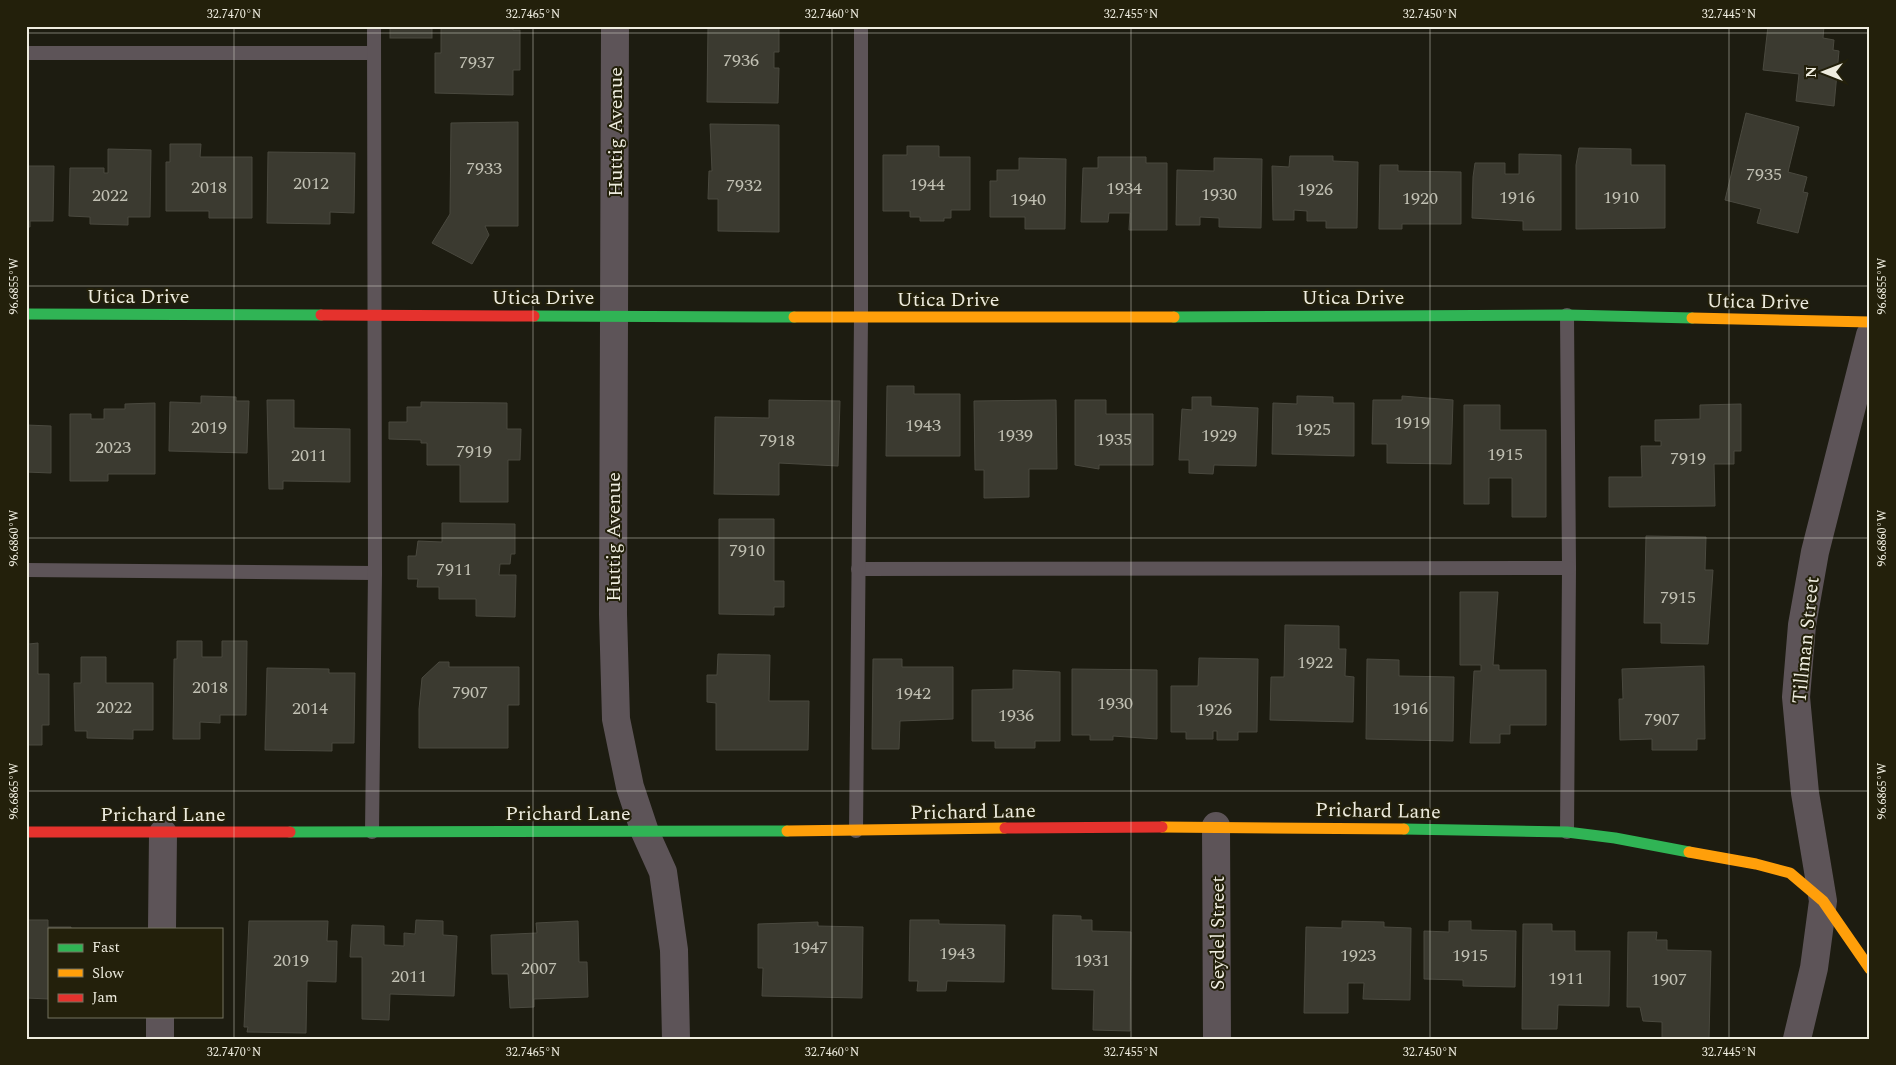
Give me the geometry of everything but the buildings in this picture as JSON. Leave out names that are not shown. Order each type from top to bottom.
[{"type":"street","name":"Huttig Avenue","points":[[615,26],[614,614],[616,719],[630,787],[645,832],[662,872],[674,950],[676,1039]]},
{"type":"street","name":"Utica Drive","points":[[26,314],[861,318],[1567,314],[1870,322]]},
{"type":"street","name":"Tillman Street","points":[[1797,1039],[1814,968],[1823,901],[1805,793],[1796,697],[1802,625],[1815,552],[1870,335]]},
{"type":"street","name":"Prichard Lane","points":[[26,832],[856,831],[1216,826],[1567,832],[1615,838],[1790,874],[1823,901],[1870,969]]},
{"type":"street","name":"Seydel Street","points":[[1216,826],[1217,1039]]},
{"type":"street","points":[[162,928],[163,832]]},
{"type":"street","points":[[160,1018],[160,1039]]},
{"type":"lane","points":[[372,832],[376,573],[374,26]]},
{"type":"lane","points":[[856,831],[861,318],[861,26]]},
{"type":"lane","points":[[26,53],[374,53]]},
{"type":"lane","points":[[1567,314],[1567,832]]},
{"type":"lane","points":[[858,569],[1568,568]]},
{"type":"lane","points":[[26,570],[376,573]]},
{"type":"traffic: fast","points":[[26,314],[321,315]]},
{"type":"traffic: fast","points":[[1174,317],[1567,315],[1692,318]]},
{"type":"traffic: fast","points":[[534,316],[794,317]]},
{"type":"traffic: fast","points":[[1404,829],[1567,832],[1615,838],[1689,852]]},
{"type":"traffic: fast","points":[[290,832],[787,831]]},
{"type":"traffic: slow","points":[[794,317],[1174,317]]},
{"type":"traffic: slow","points":[[1692,318],[1870,322]]},
{"type":"traffic: slow","points":[[1162,827],[1404,829]]},
{"type":"traffic: slow","points":[[787,831],[1005,828]]},
{"type":"traffic: slow","points":[[1689,852],[1756,864],[1790,873],[1823,901],[1870,969]]},
{"type":"traffic: jam","points":[[321,315],[534,316]]},
{"type":"traffic: jam","points":[[1005,828],[1162,827]]},
{"type":"traffic: jam","points":[[26,832],[290,832]]}]
